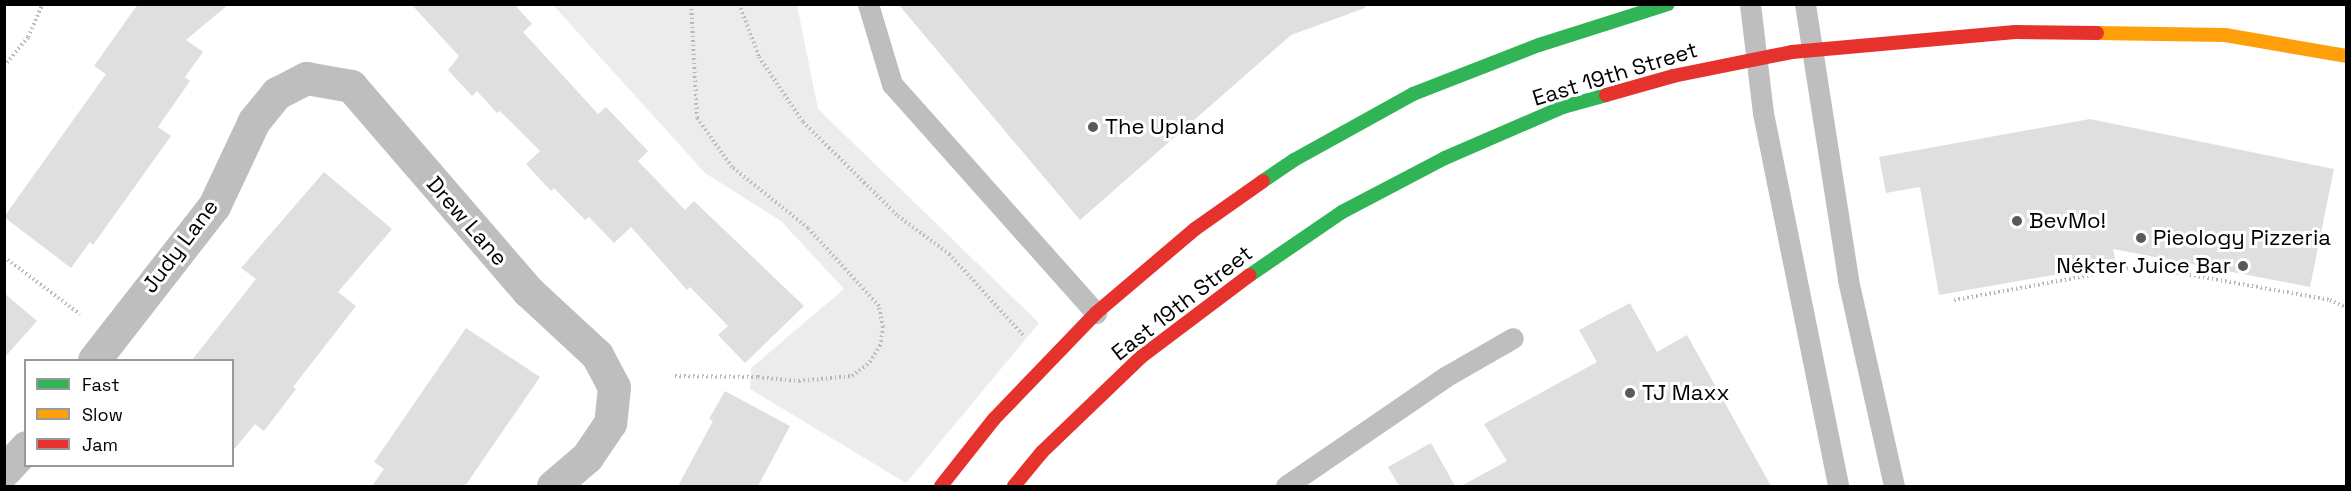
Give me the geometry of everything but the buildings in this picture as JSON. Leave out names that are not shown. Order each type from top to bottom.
[{"type":"main road","name":"East 19th Street","points":[[941,486],[994,419],[1096,313],[1195,229],[1294,160],[1403,100],[1539,45],[1668,4]]},
{"type":"main road","name":"East 19th Street","points":[[1014,486],[1042,452],[1141,357],[1209,304],[1342,212],[1445,159],[1563,107],[1673,76],[1758,58],[2015,32],[2225,35],[2346,56]]},
{"type":"street","name":"Judy Lane","points":[[95,359],[214,206],[254,121],[277,93],[306,78]]},
{"type":"street","name":"Drew Lane","points":[[306,78],[351,86],[375,110],[405,152],[528,291],[597,355],[614,387],[610,423],[587,457],[552,486]]},
{"type":"street","points":[[4,471],[24,449]]},
{"type":"lane","points":[[868,4],[892,84],[1096,313]]},
{"type":"lane","points":[[1750,4],[1763,113],[1838,486]]},
{"type":"lane","points":[[1805,4],[1848,280],[1894,486]]},
{"type":"lane","points":[[1286,486],[1445,377],[1513,338]]},
{"type":"path","points":[[4,66],[28,37],[43,4]]},
{"type":"path","points":[[675,376],[758,376],[800,381],[852,376],[870,363],[880,346],[883,327],[879,306],[808,228],[732,166],[697,118],[691,4]]},
{"type":"path","points":[[739,4],[759,57],[803,122],[898,216],[949,254],[1023,335]]},
{"type":"path","points":[[4,257],[80,314]]},
{"type":"path","points":[[1954,300],[2141,266],[2330,300],[2346,307]]},
{"type":"shaded area","points":[[553,5],[797,5],[818,109],[1039,323],[906,483],[750,389],[751,368],[844,289],[781,221],[705,173]]},
{"type":"traffic: fast","points":[[1263,181],[1294,160],[1413,94],[1539,45],[1668,4]]},
{"type":"traffic: fast","points":[[1250,275],[1342,212],[1445,158],[1563,107],[1606,95]]},
{"type":"traffic: slow","points":[[2097,33],[2225,35],[2346,56]]},
{"type":"traffic: jam","points":[[1606,95],[1673,76],[1792,52],[2015,32],[2097,33]]},
{"type":"traffic: jam","points":[[941,486],[994,419],[1096,313],[1195,229],[1263,181]]},
{"type":"traffic: jam","points":[[1014,486],[1042,452],[1141,357],[1250,275]]},
{"type":"place","name":"The Upland","points":[[1093,127]]},
{"type":"place","name":"BevMo!","points":[[2017,221]]},
{"type":"place","name":"Pieology Pizzeria","points":[[2141,238]]},
{"type":"place","name":"Nékter Juice Bar","points":[[2243,266]]},
{"type":"place","name":"TJ Maxx","points":[[1630,393]]}]
